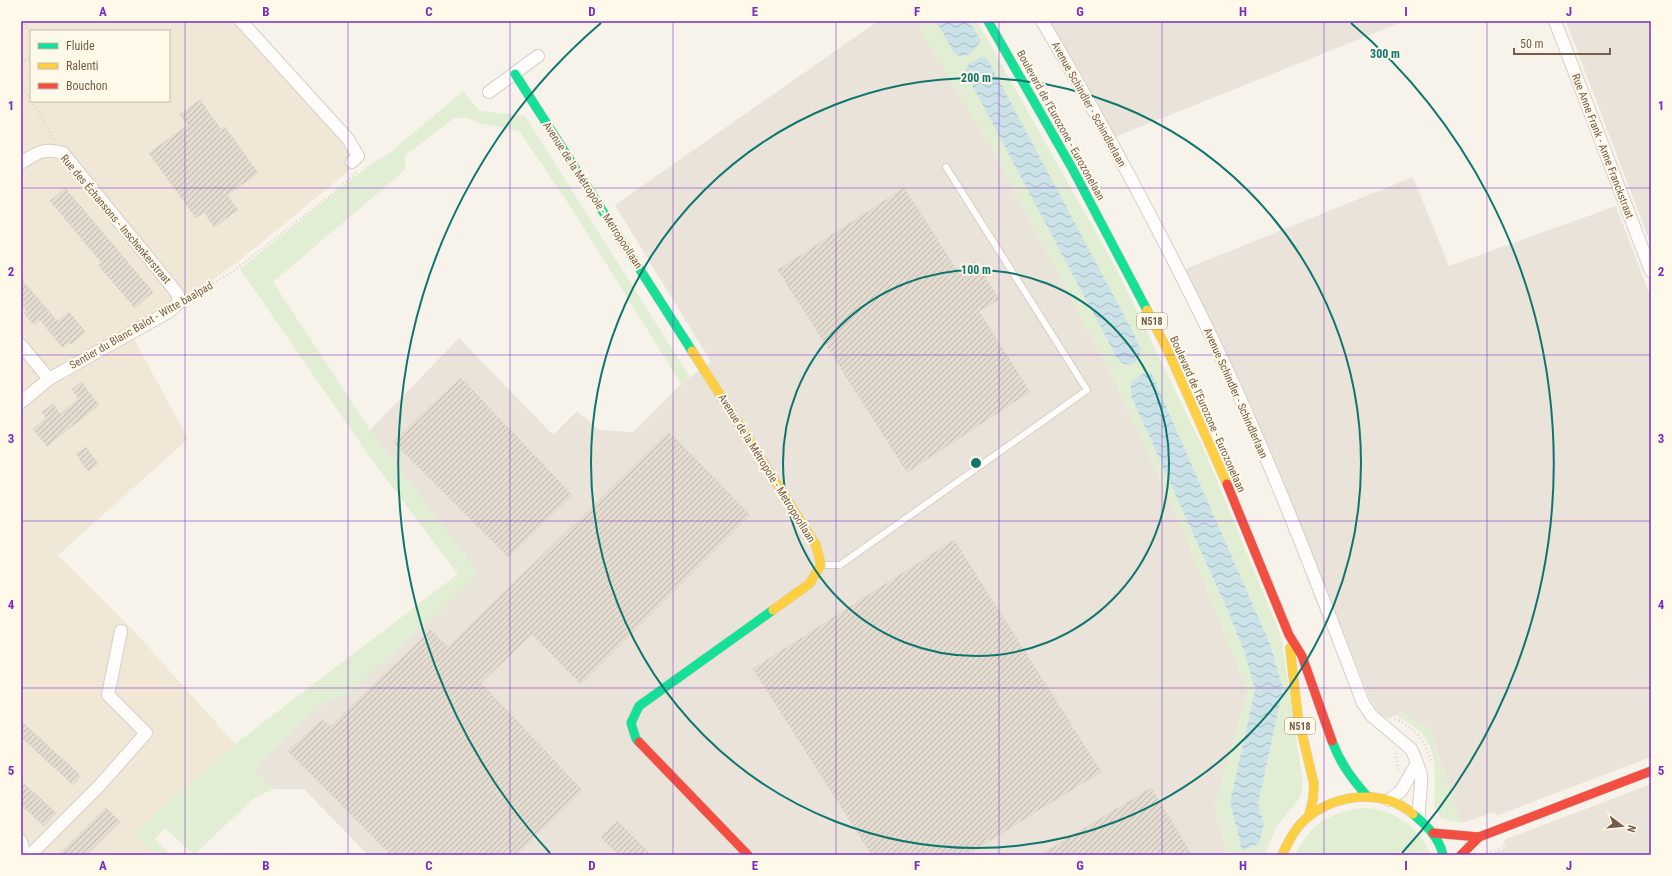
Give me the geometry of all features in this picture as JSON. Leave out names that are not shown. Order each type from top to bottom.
[{"type":"main road","name":"Boulevard de l'Eurozone - Eurozonelaan","points":[[988,21],[1072,168],[1168,351],[1213,451],[1289,635],[1302,656],[1337,756],[1347,773],[1367,796]]},
{"type":"main road","name":"Avenue de la Métropole - Metropoollaan","points":[[516,74],[816,545],[821,564]]},
{"type":"main road","points":[[748,855],[636,739],[631,723],[639,706],[809,584],[821,564]]},
{"type":"main road","name":"Boulevard de l'Eurozone - Eurozonelaan","points":[[1289,635],[1298,717],[1314,784],[1313,799],[1309,815]]},
{"type":"main road","points":[[1461,855],[1479,837],[1651,771]]},
{"type":"main road","points":[[1282,855],[1286,843],[1299,824],[1309,815],[1341,798],[1367,796],[1389,800],[1405,807],[1419,817],[1433,833],[1443,855]]},
{"type":"main road","points":[[1433,833],[1448,836],[1470,835],[1479,837]]},
{"type":"street","points":[[241,21],[348,139],[358,156],[355,167]]},
{"type":"street","name":"Avenue Schindler - Schindlerlaan","points":[[1042,21],[1119,157],[1214,343],[1304,549],[1364,703],[1371,715],[1411,749],[1421,775],[1419,817]]},
{"type":"street","name":"Rue Anne Frank - Anne Franckstraat","points":[[1555,21],[1651,271]]},
{"type":"street","points":[[489,92],[516,74],[538,56]]},
{"type":"street","name":"Rue des Échansons - Inschenkerstraat","points":[[21,163],[38,152],[51,149],[63,153],[173,288],[178,295],[178,303]]},
{"type":"street","name":"Sentier du Blanc Balot - Witte baalpad","points":[[21,402],[49,379],[170,311],[178,303]]},
{"type":"street","points":[[21,345],[49,379]]},
{"type":"street","points":[[30,855],[100,785],[146,733],[108,695],[121,631]]},
{"type":"street","points":[[1389,800],[1401,791],[1416,765]]},
{"type":"street","points":[[21,841],[24,855]]},
{"type":"lane","points":[[821,564],[840,565],[1087,390],[946,167]]},
{"type":"path","points":[[23,21],[30,32]]},
{"type":"path","points":[[21,63],[30,58]]},
{"type":"path","points":[[21,84],[30,99]]},
{"type":"path","points":[[32,102],[63,153]]},
{"type":"path","name":"Sentier du Blanc Balot - Witte baalpad","points":[[178,303],[193,296],[235,270],[336,191],[355,167]]},
{"type":"shaded area","points":[[21,21],[234,21],[351,151],[352,168],[235,264],[191,295],[134,339],[188,439],[58,555],[134,631],[235,744],[134,833],[155,855],[21,855]]},
{"type":"shaded area","points":[[878,21],[915,21],[995,154],[1115,381],[1184,533],[1248,692],[1214,807],[1228,855],[368,855],[304,789],[273,789],[254,769],[321,704],[349,693],[479,574],[370,430],[459,338],[553,435],[577,411],[599,430],[633,432],[681,384],[711,362],[615,205]]},
{"type":"shaded area","points":[[1048,21],[1404,21],[1115,137]]},
{"type":"shaded area","points":[[1566,21],[1651,21],[1651,245]]},
{"type":"shaded area","points":[[1413,177],[1449,266],[1616,206],[1651,298],[1651,757],[1496,816],[1495,812],[1461,823],[1430,731],[1402,712],[1388,719],[1379,713],[1370,699],[1313,556],[1247,399],[1185,269]]},
{"type":"shaded area","points":[[1651,784],[1651,855],[1488,855],[1506,848],[1504,840]]},
{"type":"green space","points":[[915,21],[936,21],[954,53],[958,56],[965,56],[979,36],[969,21],[977,21],[1117,270],[1206,454],[1281,636],[1303,784],[1300,798],[1276,827],[1265,855],[1228,855],[1214,807],[1248,692],[1184,533],[1115,381],[995,154]],"holes":[[[988,60],[1141,350],[1119,362],[965,71]],[[1151,372],[1271,646],[1283,689],[1258,805],[1264,824],[1259,844],[1242,851],[1230,802],[1255,690],[1245,654],[1230,616],[1131,396],[1141,374]]]},
{"type":"green space","points":[[463,91],[480,111],[525,116],[690,377],[681,384],[572,209],[519,131],[478,123],[468,118],[454,118],[405,156],[405,170],[273,282],[370,430],[479,574],[349,694],[321,704],[254,769],[273,789],[253,799],[194,855],[165,828],[155,839],[170,855],[155,855],[133,833],[235,744],[458,574],[372,460],[240,269],[372,163],[387,155]]},
{"type":"green space","points":[[1401,711],[1430,731],[1461,823],[1442,819],[1435,809],[1435,769],[1431,749],[1427,740],[1420,732],[1397,716]]},
{"type":"green space","points":[[1361,808],[1384,811],[1404,821],[1420,835],[1431,855],[1295,855],[1307,836],[1321,822],[1339,813]]},
{"type":"water","points":[[936,21],[969,21],[981,40],[970,54],[962,56],[958,55],[954,53]]},
{"type":"water","points":[[983,56],[988,60],[1135,336],[1141,350],[1134,363],[1124,364],[1119,362],[971,83],[965,70],[969,64]]},
{"type":"water","points":[[1151,372],[1271,646],[1283,689],[1258,805],[1264,824],[1259,844],[1242,851],[1230,802],[1255,690],[1245,654],[1230,616],[1131,396],[1131,383],[1141,374]]},
{"type":"building","points":[[200,100],[221,130],[225,127],[258,173],[227,195],[238,210],[214,227],[204,212],[196,218],[149,153],[188,125],[180,114]]},
{"type":"building","points":[[65,188],[153,292],[135,308],[99,266],[102,263],[50,201]]},
{"type":"building","points":[[904,188],[958,272],[975,262],[999,299],[979,311],[1030,392],[907,472],[778,270]]},
{"type":"building","points":[[21,279],[58,322],[69,312],[85,332],[71,344],[69,342],[62,347],[40,320],[34,325],[24,313],[27,311],[21,304]]},
{"type":"building","points":[[461,378],[572,495],[508,557],[393,442]]},
{"type":"building","points":[[81,382],[99,405],[47,446],[33,429],[46,418],[42,412],[53,404],[60,414],[79,399],[72,389]]},
{"type":"building","points":[[669,432],[750,515],[581,684],[532,634],[481,683],[582,790],[516,855],[391,855],[288,751],[322,720],[331,726],[431,630],[448,647]]},
{"type":"building","points":[[86,447],[98,464],[88,471],[76,454]]},
{"type":"building","points":[[954,540],[1101,772],[966,855],[872,855],[753,669]]},
{"type":"building","points":[[21,721],[81,776],[73,785],[21,737]]},
{"type":"building","points":[[21,781],[56,813],[44,826],[21,805]]},
{"type":"building","points":[[1151,788],[1192,855],[1040,855]]},
{"type":"building","points":[[106,808],[120,822],[87,855],[58,855]]},
{"type":"building","points":[[617,821],[651,855],[619,855],[601,837]]},
{"type":"traffic: fast","points":[[988,21],[1072,168],[1147,310]]},
{"type":"traffic: fast","points":[[515,74],[692,351]]},
{"type":"traffic: fast","points":[[639,742],[636,739],[631,723],[639,706],[773,610]]},
{"type":"traffic: fast","points":[[1332,741],[1347,770],[1367,796]]},
{"type":"traffic: fast","points":[[1413,814],[1435,837],[1443,855]]},
{"type":"traffic: slow","points":[[1147,310],[1168,351],[1227,484]]},
{"type":"traffic: slow","points":[[692,351],[816,545],[821,565],[809,584],[773,610]]},
{"type":"traffic: slow","points":[[1290,648],[1298,717],[1314,784],[1313,799],[1309,815]]},
{"type":"traffic: slow","points":[[1282,855],[1299,825],[1308,817],[1332,803],[1346,799],[1374,797],[1388,800],[1413,814]]},
{"type":"traffic: jam","points":[[1227,484],[1289,635],[1302,656],[1332,741]]},
{"type":"traffic: jam","points":[[639,742],[748,855]]},
{"type":"traffic: jam","points":[[1461,855],[1479,837],[1651,771]]},
{"type":"traffic: jam","points":[[1433,833],[1479,837]]}]
